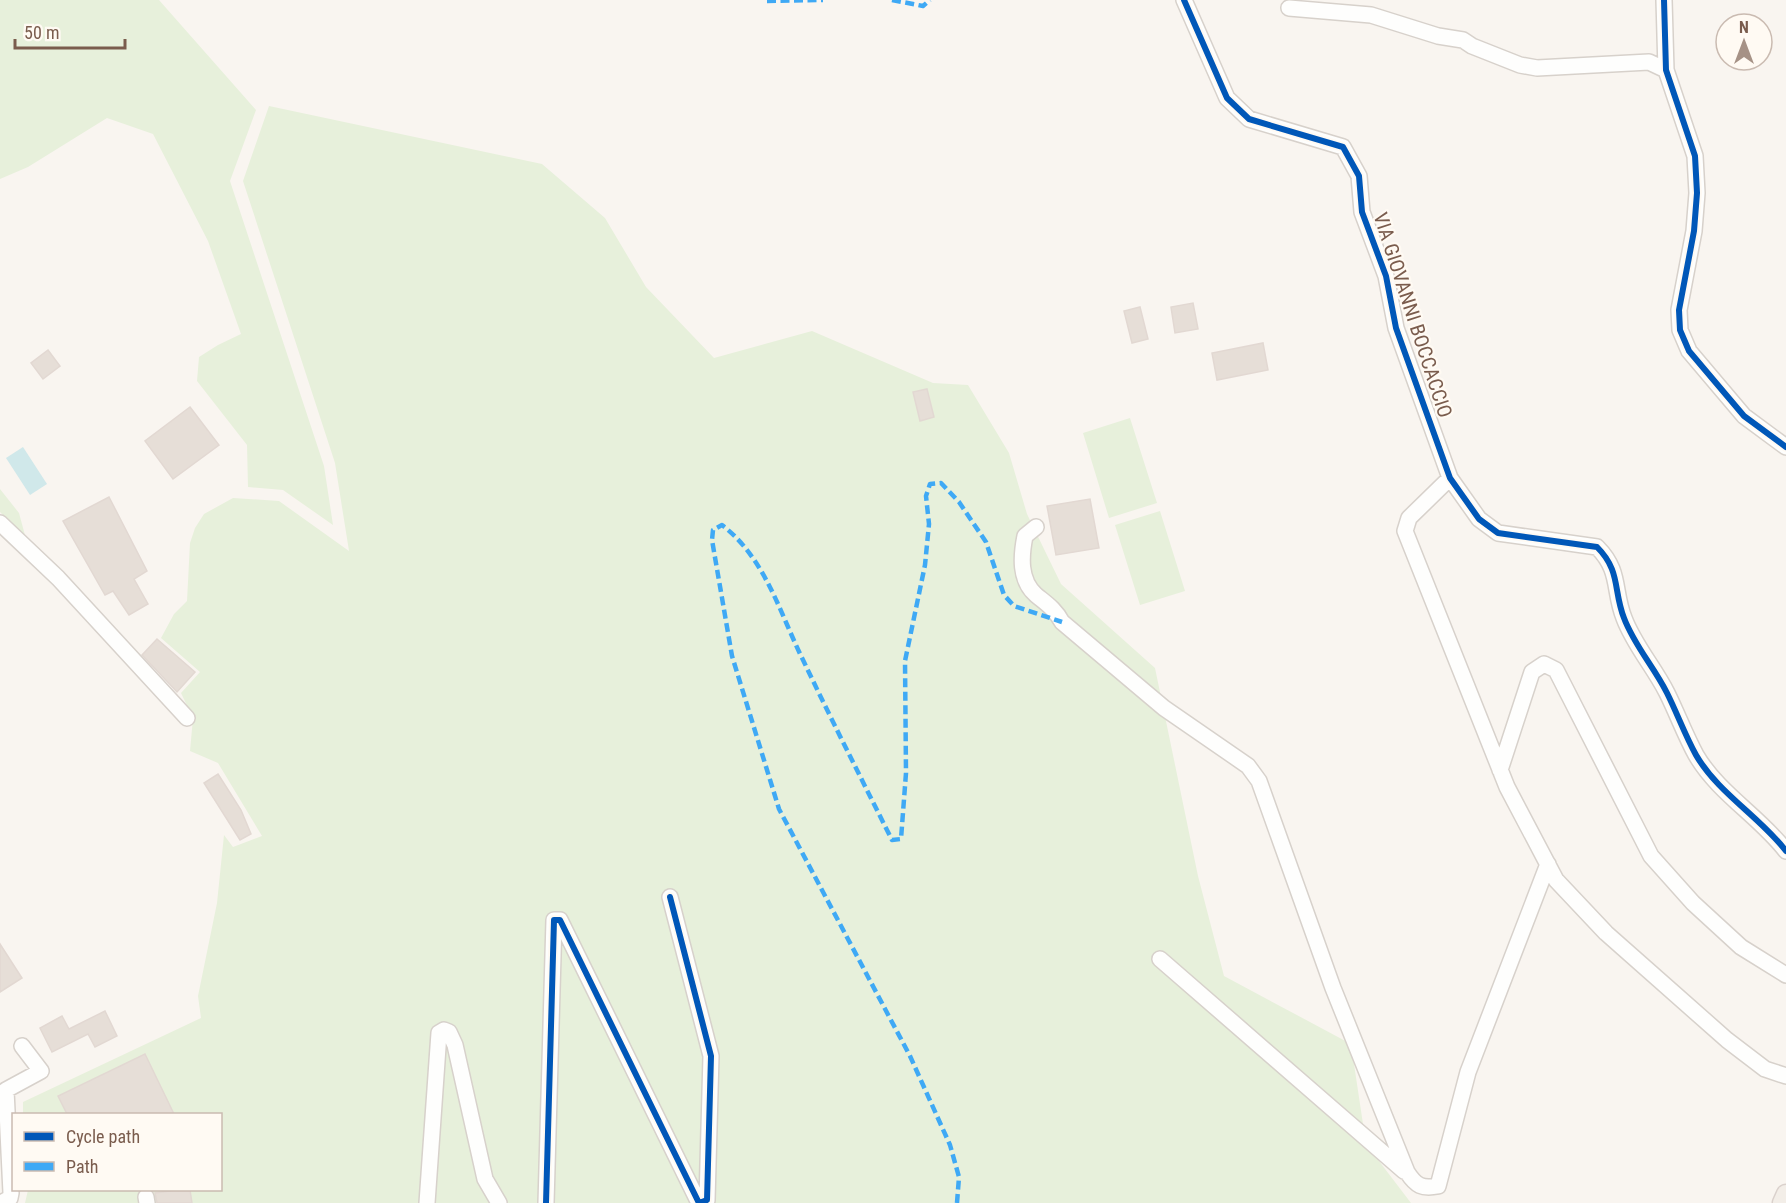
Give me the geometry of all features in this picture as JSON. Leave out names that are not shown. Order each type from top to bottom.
[{"type":"main road","points":[[1782,1203],[1786,1194]]},
{"type":"street","name":"VIA GIOVANNI BOCCACCIO","points":[[1184,0],[1227,98],[1249,119],[1343,147],[1359,176],[1362,212],[1386,276],[1396,328],[1450,478],[1479,519],[1498,533],[1597,548],[1608,558],[1616,576],[1623,617],[1666,691],[1696,755],[1709,774],[1776,838],[1786,851]]},
{"type":"street","points":[[1664,0],[1666,70],[1695,156],[1697,193],[1694,231],[1679,310],[1680,330],[1689,351],[1744,416],[1786,447]]},
{"type":"street","points":[[1289,8],[1371,15],[1438,36],[1463,40],[1472,46],[1520,65],[1537,69],[1649,62],[1666,70]]},
{"type":"street","points":[[1450,478],[1409,518],[1405,531],[1500,770],[1556,880],[1615,941],[1727,1040],[1765,1069],[1786,1076]]},
{"type":"street","points":[[0,523],[58,578],[187,718]]},
{"type":"street","points":[[1036,527],[1025,536],[1021,558],[1026,582],[1034,593],[1050,605],[1062,622],[1164,708],[1248,766],[1259,781],[1333,988],[1407,1172],[1414,1183],[1424,1188],[1438,1186],[1468,1072],[1548,864]]},
{"type":"street","points":[[1500,770],[1532,672],[1544,664],[1556,670],[1651,856],[1693,903],[1741,947],[1786,975]]},
{"type":"street","points":[[546,1203],[554,920],[560,920],[699,1203],[707,1200],[711,1056],[670,897]]},
{"type":"street","points":[[1160,959],[1407,1172]]},
{"type":"street","points":[[427,1203],[439,1033],[444,1030],[449,1032],[454,1046],[485,1179],[499,1203]]},
{"type":"street","points":[[1,1203],[10,1197],[11,1193],[6,1090],[41,1071],[22,1046]]},
{"type":"green space","points":[[0,0],[159,0],[256,110],[230,181],[324,466],[333,525],[283,490],[248,487],[247,445],[197,381],[199,357],[241,334],[208,241],[153,134],[107,118],[28,167],[0,179]]},
{"type":"green space","points":[[269,106],[542,164],[605,218],[646,287],[714,358],[812,331],[933,383],[968,385],[1009,453],[1027,514],[1061,584],[1155,668],[1198,876],[1224,976],[1351,1044],[1366,1144],[1411,1203],[25,1203],[28,1191],[222,1191],[222,1113],[23,1113],[23,1102],[201,1018],[198,996],[217,903],[224,835],[233,847],[262,836],[218,763],[190,751],[193,718],[181,693],[200,672],[161,638],[174,614],[187,601],[190,543],[195,528],[204,514],[233,498],[279,501],[349,551],[335,463],[243,181]]},
{"type":"green space","points":[[1130,418],[1157,503],[1109,518],[1083,433]]},
{"type":"green space","points":[[0,489],[19,513],[26,539],[0,512]]},
{"type":"green space","points":[[1160,511],[1185,591],[1140,605],[1115,525]]},
{"type":"water","points":[[23,447],[47,484],[30,495],[6,458]]},
{"type":"building","points":[[1193,303],[1198,329],[1175,333],[1171,307]]},
{"type":"building","points":[[1140,307],[1148,339],[1132,343],[1124,311]]},
{"type":"building","points":[[1263,343],[1268,370],[1217,380],[1212,353]]},
{"type":"building","points":[[48,350],[60,366],[43,379],[31,363]]},
{"type":"building","points":[[927,389],[934,417],[920,421],[913,392]]},
{"type":"building","points":[[190,407],[219,445],[173,479],[145,441]]},
{"type":"building","points":[[109,497],[147,571],[134,579],[148,604],[129,615],[113,591],[105,595],[63,521]]},
{"type":"building","points":[[1090,499],[1099,548],[1056,555],[1047,506]]},
{"type":"building","points":[[157,639],[195,672],[177,692],[142,655]]},
{"type":"building","points":[[218,774],[241,810],[251,834],[240,840],[204,783]]},
{"type":"building","points":[[0,944],[22,978],[0,992]]},
{"type":"building","points":[[105,1011],[117,1036],[95,1047],[88,1034],[52,1052],[40,1028],[62,1016],[69,1029]]},
{"type":"building","points":[[145,1054],[174,1113],[66,1113],[58,1096]]},
{"type":"building","points":[[190,1191],[192,1203],[157,1203],[155,1193]]},
{"type":"marked path","points":[[767,1],[823,0]]},
{"type":"marked path","points":[[892,0],[923,6],[930,0]]},
{"type":"marked path","points":[[957,1203],[959,1177],[950,1145],[910,1056],[779,809],[732,656],[712,540],[713,530],[722,525],[750,554],[761,571],[892,840],[901,839],[906,773],[905,661],[925,565],[929,524],[926,496],[930,484],[941,483],[959,502],[986,542],[1004,595],[1014,606],[1062,622]]},
{"type":"cycle path","points":[[1184,0],[1227,98],[1249,119],[1343,147],[1359,176],[1362,212],[1386,276],[1396,328],[1450,478],[1479,519],[1498,533],[1597,547],[1610,564],[1628,628],[1667,693],[1696,755],[1705,769],[1727,793],[1786,851]]},
{"type":"cycle path","points":[[1664,0],[1666,70],[1695,156],[1697,193],[1694,231],[1679,310],[1680,330],[1689,351],[1744,416],[1786,447]]},
{"type":"cycle path","points":[[546,1203],[554,920],[560,920],[699,1203],[707,1200],[711,1056],[670,897]]}]
